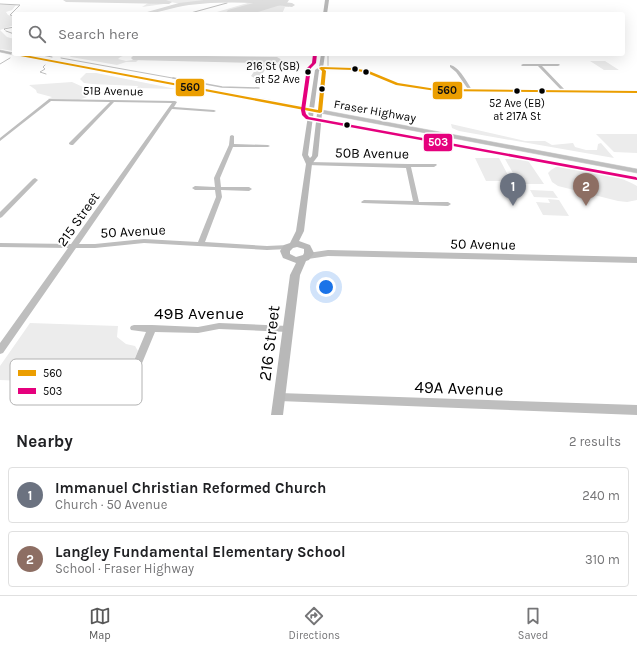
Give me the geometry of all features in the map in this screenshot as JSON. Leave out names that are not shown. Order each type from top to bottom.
[{"type":"main road","points":[[326,12],[328,0]]},
{"type":"main road","name":"Fraser Highway","points":[[0,50],[12,53]]},
{"type":"main road","name":"Fraser Highway","points":[[30,56],[311,108]]},
{"type":"main road","name":"Fraser Highway","points":[[38,56],[637,171]]},
{"type":"main road","points":[[290,252],[300,231],[309,164],[315,156],[324,70],[321,68],[322,56]]},
{"type":"main road","points":[[309,164],[305,155],[317,70],[321,68]]},
{"type":"main road","name":"Fraser Highway","points":[[320,110],[637,167]]},
{"type":"main road","points":[[300,231],[306,252]]},
{"type":"main road","points":[[290,252],[300,244],[306,252]]},
{"type":"main road","points":[[290,252],[306,252]]},
{"type":"main road","name":"216 Street","points":[[290,252],[295,275]]},
{"type":"main road","name":"216 Street","points":[[277,415],[295,275],[306,252]]},
{"type":"street","points":[[523,65],[558,65]]},
{"type":"street","points":[[539,65],[564,91]]},
{"type":"street","points":[[451,66],[457,71],[471,91]]},
{"type":"street","points":[[321,68],[353,69],[368,72],[397,84],[419,88],[471,91],[637,92]]},
{"type":"street","name":"51B Avenue","points":[[0,140],[50,100],[175,102]]},
{"type":"street","points":[[71,144],[113,101]]},
{"type":"street","name":"215 Street","points":[[0,350],[175,102]]},
{"type":"street","points":[[171,108],[214,111]]},
{"type":"street","points":[[201,243],[219,196],[217,178],[231,145],[232,136]]},
{"type":"street","points":[[231,145],[268,146]]},
{"type":"street","name":"50B Avenue","points":[[309,164],[408,166],[434,165]]},
{"type":"street","points":[[408,166],[416,203]]},
{"type":"street","points":[[0,216],[36,180]]},
{"type":"street","points":[[195,188],[248,189]]},
{"type":"street","points":[[364,202],[448,204]]},
{"type":"street","name":"50 Avenue","points":[[0,245],[95,246],[137,241],[201,243],[267,248],[290,252]]},
{"type":"street","name":"50 Avenue","points":[[306,252],[637,260]]},
{"type":"street","name":"49B Avenue","points":[[134,328],[198,330],[219,326],[288,329]]},
{"type":"street","points":[[139,359],[152,328]]},
{"type":"street","name":"49A Avenue","points":[[279,397],[628,412],[637,410]]},
{"type":"shaded area","points":[[153,0],[213,0],[182,4],[164,1],[171,3],[142,7]]},
{"type":"shaded area","points":[[251,2],[267,3],[236,12],[217,12]]},
{"type":"shaded area","points":[[275,3],[290,5],[289,7],[285,7],[283,12],[246,12]]},
{"type":"shaded area","points":[[0,5],[16,5],[12,10],[6,12],[8,15],[12,16],[12,26],[0,30]]},
{"type":"shaded area","points":[[0,30],[7,37],[12,38],[12,51],[0,49]]},
{"type":"shaded area","points":[[70,56],[123,56],[118,59],[126,61],[139,59],[136,62],[126,62],[117,65]]},
{"type":"shaded area","points":[[590,61],[605,61],[619,70],[604,70]]},
{"type":"shaded area","points":[[86,73],[96,73],[176,89],[137,88],[138,86],[84,83],[80,79]]},
{"type":"shaded area","points":[[72,82],[83,87],[82,91],[87,92],[87,97],[79,100],[48,99],[52,97],[37,93],[36,90],[29,85]]},
{"type":"shaded area","points":[[451,124],[525,141],[545,141],[552,145],[573,143],[575,147],[586,150],[597,150],[598,144],[601,143],[614,158],[459,131],[452,128]]},
{"type":"shaded area","points":[[596,134],[637,134],[637,153],[614,152]]},
{"type":"shaded area","points":[[475,158],[499,158],[511,181],[486,181]]},
{"type":"shaded area","points":[[505,159],[527,159],[544,184],[519,184]]},
{"type":"shaded area","points":[[556,167],[576,168],[598,172],[629,182],[637,186],[637,200],[627,202],[618,201],[558,186],[552,182],[548,173]]},
{"type":"shaded area","points":[[530,190],[553,191],[558,198],[534,197]]},
{"type":"shaded area","points":[[548,199],[559,200],[569,216],[543,215],[536,202],[550,203]]},
{"type":"shaded area","points":[[30,323],[118,326],[117,337],[126,344],[135,346],[138,351],[134,359],[10,359],[10,380],[0,380],[0,366]]},
{"type":"waterway","points":[[194,12],[227,3]]},
{"type":"waterway","points":[[0,4],[20,5],[13,12]]},
{"type":"waterway","points":[[12,13],[10,15],[12,16]]},
{"type":"waterway","points":[[5,30],[4,29],[12,27]]},
{"type":"waterway","points":[[6,31],[12,33]]},
{"type":"waterway","points":[[47,56],[52,57]]},
{"type":"waterway","points":[[328,56],[328,66]]},
{"type":"waterway","points":[[0,64],[10,58]]},
{"type":"waterway","points":[[61,58],[178,79]]},
{"type":"waterway","points":[[45,65],[43,67],[45,69],[40,72],[46,74]]},
{"type":"waterway","points":[[173,78],[222,87],[259,88]]},
{"type":"taxiway","points":[[66,0],[169,2]]},
{"type":"taxiway","points":[[152,12],[179,5],[203,2],[254,1],[292,5]]},
{"type":"taxiway","points":[[136,58],[277,60]]},
{"type":"taxiway","points":[[256,76],[266,60]]},
{"type":"runway","points":[[241,12],[281,0]]},
{"type":"transit line","name":"560","points":[[26,56],[320,112],[324,71],[321,68]]},
{"type":"transit line","name":"503","points":[[315,56],[314,63],[309,68],[303,110],[304,115],[308,118],[636,179]]},
{"type":"transit line","name":"560","points":[[321,68],[353,69],[368,72],[397,84],[436,90],[637,92]]},
{"type":"place","name":"216 St (SB) at 52 Ave","points":[[308,72]]},
{"type":"place","name":"52 Ave (EB) at 217A St","points":[[517,91]]},
{"type":"place","name":"Immanuel Christian Reformed Church","points":[[513,206]]},
{"type":"place","name":"Langley Fundamental Elementary School","points":[[586,206]]}]
